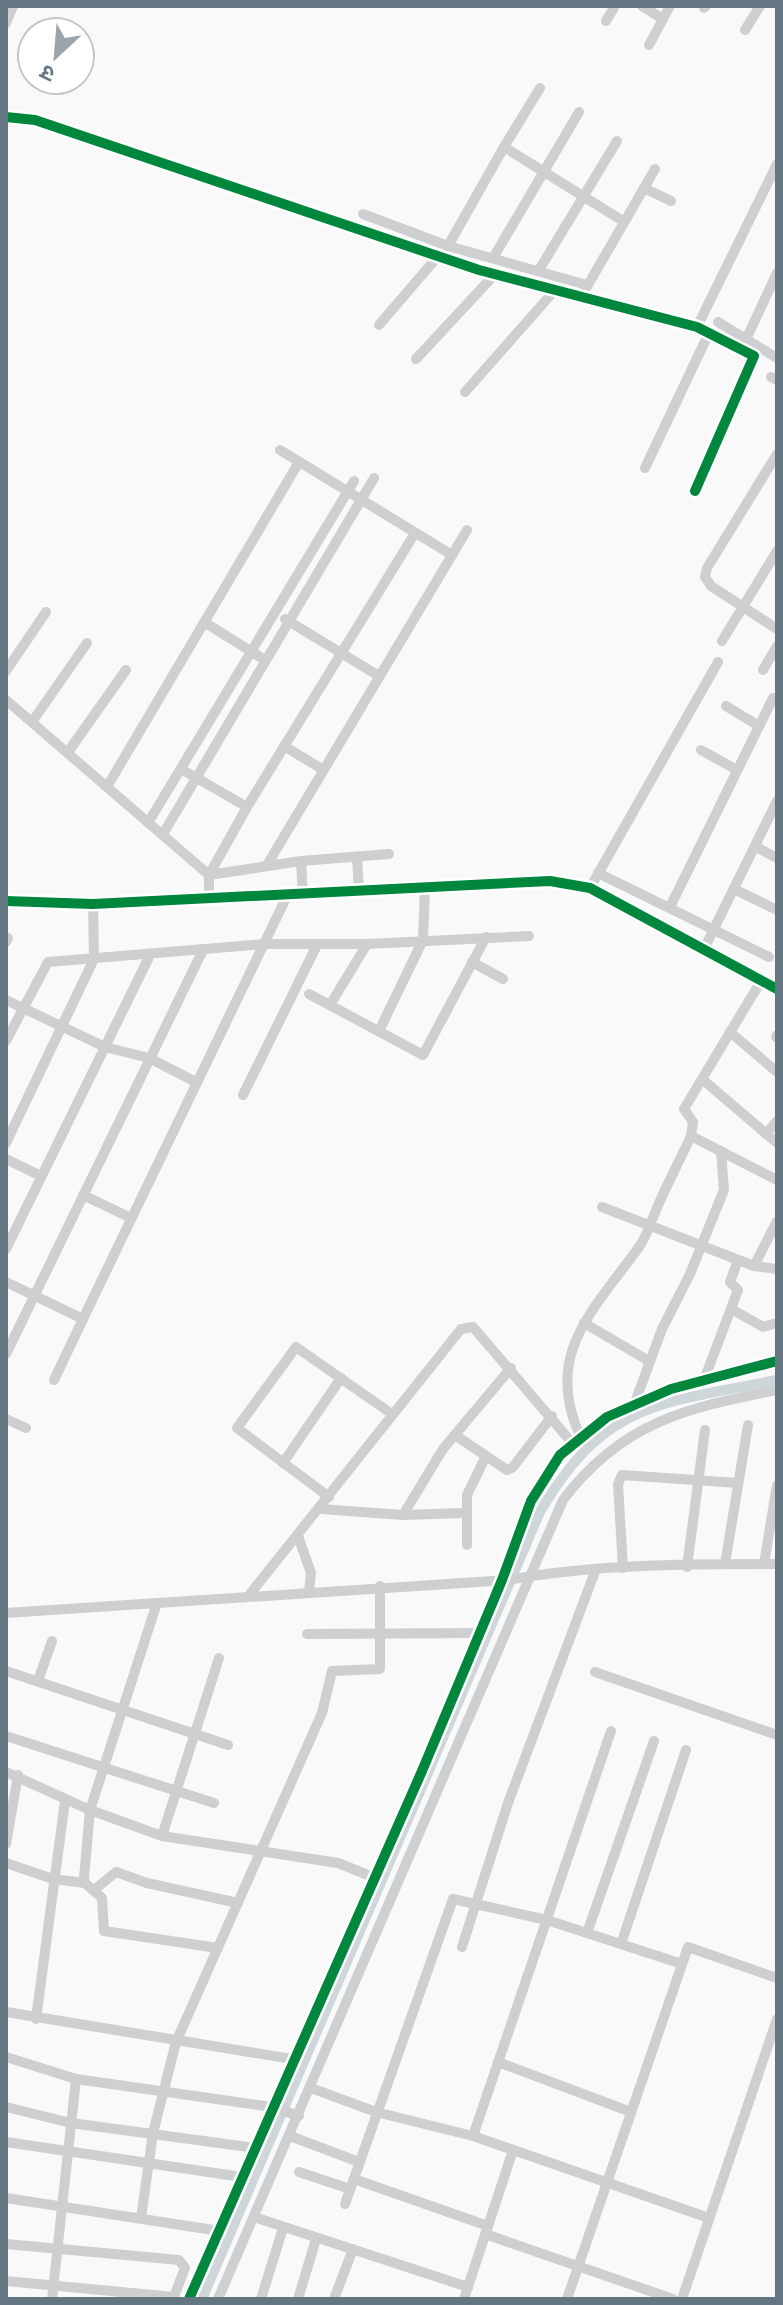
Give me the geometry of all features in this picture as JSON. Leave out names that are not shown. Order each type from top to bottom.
[{"type":"street","points":[[6,23],[13,6]]},
{"type":"street","points":[[606,21],[615,6]]},
{"type":"street","points":[[642,6],[663,19]]},
{"type":"street","points":[[649,45],[670,6]]},
{"type":"street","points":[[745,30],[760,6]]},
{"type":"street","points":[[448,246],[540,88]]},
{"type":"street","points":[[493,258],[579,112]]},
{"type":"street","points":[[6,117],[35,120],[496,273],[555,290],[584,290]]},
{"type":"street","points":[[539,270],[617,141]]},
{"type":"street","points":[[504,147],[623,221]]},
{"type":"street","points":[[697,327],[777,164]]},
{"type":"street","points":[[584,290],[655,169]]},
{"type":"street","points":[[644,188],[671,201]]},
{"type":"street","points":[[363,214],[448,246],[539,270],[584,290],[697,327],[708,335],[744,343],[777,358]]},
{"type":"street","points":[[379,325],[439,255]]},
{"type":"street","points":[[416,359],[496,273]]},
{"type":"street","points":[[744,343],[777,273]]},
{"type":"street","points":[[465,392],[555,290]]},
{"type":"street","points":[[695,491],[754,356],[744,343],[718,322]]},
{"type":"street","points":[[645,468],[708,335]]},
{"type":"street","points":[[280,450],[452,555]]},
{"type":"street","points":[[777,454],[707,568],[705,577],[711,586],[777,629]]},
{"type":"street","points":[[108,785],[299,462]]},
{"type":"street","points":[[163,834],[374,478]]},
{"type":"street","points":[[148,823],[354,481]]},
{"type":"street","points":[[267,865],[467,530]]},
{"type":"street","points":[[209,887],[247,807],[415,533]]},
{"type":"street","points":[[722,641],[777,551]]},
{"type":"street","points":[[6,671],[46,612]]},
{"type":"street","points":[[276,613],[379,676]]},
{"type":"street","points":[[204,622],[265,660]]},
{"type":"street","points":[[32,722],[87,643]]},
{"type":"street","points":[[763,670],[777,646]]},
{"type":"street","points":[[594,880],[718,662]]},
{"type":"street","points":[[68,752],[126,670]]},
{"type":"street","points":[[670,907],[773,698]]},
{"type":"street","points":[[6,700],[163,834],[209,887],[287,896]]},
{"type":"street","points":[[726,706],[759,726]]},
{"type":"street","points":[[284,746],[322,769]]},
{"type":"street","points":[[701,750],[737,770]]},
{"type":"street","points":[[181,769],[247,807]]},
{"type":"street","points":[[709,940],[777,801]]},
{"type":"street","points":[[756,847],[777,858]]},
{"type":"street","points":[[6,901],[93,904],[209,887],[267,865],[389,854]]},
{"type":"street","points":[[357,857],[359,883]]},
{"type":"street","points":[[301,861],[302,887]]},
{"type":"street","points":[[594,880],[709,940],[769,957]]},
{"type":"street","points":[[54,1380],[287,896],[302,887],[359,883],[425,888],[594,880],[670,907],[761,981],[777,989]]},
{"type":"street","points":[[379,1031],[423,940],[425,888]]},
{"type":"street","points":[[734,889],[777,910]]},
{"type":"street","points":[[6,1143],[94,959],[93,904]]},
{"type":"street","points":[[6,1041],[48,962],[202,952],[265,944],[367,944],[529,936]]},
{"type":"street","points":[[309,994],[423,1055],[486,937]]},
{"type":"street","points":[[330,1005],[367,944]]},
{"type":"street","points":[[243,1095],[317,945]]},
{"type":"street","points":[[6,1354],[202,952]]},
{"type":"street","points":[[6,1249],[150,955]]},
{"type":"street","points":[[472,962],[503,979]]},
{"type":"street","points":[[577,1441],[569,1405],[568,1355],[584,1323],[650,1227],[691,1136],[693,1122],[684,1109],[761,981]]},
{"type":"street","points":[[6,1000],[63,1029],[105,1047],[149,1058],[196,1082]]},
{"type":"street","points":[[730,1032],[777,1072]]},
{"type":"street","points":[[702,1079],[777,1143]]},
{"type":"street","points":[[766,1134],[777,1121]]},
{"type":"street","points":[[691,1136],[777,1180]]},
{"type":"street","points":[[634,1405],[649,1361],[703,1245],[724,1190],[721,1151]]},
{"type":"street","points":[[6,1159],[41,1176]]},
{"type":"street","points":[[83,1195],[131,1218]]},
{"type":"street","points":[[602,1207],[754,1266],[777,1269]]},
{"type":"street","points":[[754,1266],[777,1221]]},
{"type":"street","points":[[704,1380],[733,1310],[738,1290],[730,1282],[738,1260]]},
{"type":"street","points":[[6,1282],[83,1319]]},
{"type":"street","points":[[733,1310],[763,1327],[777,1323]]},
{"type":"street","points":[[584,1323],[649,1361]]},
{"type":"street","points":[[250,1594],[321,1509],[461,1329],[473,1327],[577,1441]]},
{"type":"street","points":[[329,1497],[237,1428],[296,1347],[392,1414]]},
{"type":"street","points":[[189,2299],[275,2108],[292,2059],[422,1771],[479,1633],[505,1580],[531,1501],[560,1455],[607,1417],[671,1389],[777,1361]]},
{"type":"street","points":[[403,1515],[455,1435],[511,1368]]},
{"type":"street","points":[[283,1463],[341,1378]]},
{"type":"street","points":[[218,2299],[290,2136],[296,2115],[311,2088],[528,1575],[563,1500],[586,1469],[616,1443],[650,1424],[777,1390]]},
{"type":"street","points":[[455,1435],[500,1468],[513,1467],[552,1416]]},
{"type":"street","points":[[6,1419],[26,1428]]},
{"type":"street","points":[[725,1564],[748,1425]]},
{"type":"street","points":[[687,1567],[705,1430]]},
{"type":"street","points":[[467,1545],[465,1513],[469,1488],[485,1458]]},
{"type":"street","points":[[623,1568],[619,1478],[626,1474],[738,1483]]},
{"type":"street","points":[[764,1564],[777,1485]]},
{"type":"street","points":[[321,1509],[403,1515],[465,1513]]},
{"type":"street","points":[[298,1536],[310,1583]]},
{"type":"street","points":[[6,1613],[156,1606],[310,1583],[380,1586],[505,1580],[596,1569],[777,1564]]},
{"type":"street","points":[[462,1947],[508,1803],[596,1569]]},
{"type":"street","points":[[141,2218],[161,2090],[176,2042],[320,1718],[332,1671],[380,1669],[380,1586]]},
{"type":"street","points":[[90,1887],[90,1810],[156,1606]]},
{"type":"street","points":[[307,1634],[479,1633]]},
{"type":"street","points":[[38,1681],[52,1641]]},
{"type":"street","points":[[162,1836],[219,1658]]},
{"type":"street","points":[[6,1671],[123,1707],[228,1745]]},
{"type":"street","points":[[595,1672],[777,1735]]},
{"type":"street","points":[[473,2136],[611,1731]]},
{"type":"street","points":[[6,1736],[214,1803]]},
{"type":"street","points":[[587,1933],[654,1741]]},
{"type":"street","points":[[621,1944],[686,1750]]},
{"type":"street","points":[[6,1772],[18,1775],[65,1801],[162,1836],[338,1863],[373,1877]]},
{"type":"street","points":[[6,1844],[18,1775]]},
{"type":"street","points":[[36,2019],[65,1801]]},
{"type":"street","points":[[6,1863],[53,1879],[90,1887],[102,1898],[101,1925],[110,1934],[218,1948]]},
{"type":"street","points":[[90,1887],[116,1872],[147,1883],[238,1903]]},
{"type":"street","points":[[345,2204],[453,1899],[547,1920],[682,1964]]},
{"type":"street","points":[[567,2299],[688,1947],[777,1978]]},
{"type":"street","points":[[6,2012],[292,2059]]},
{"type":"street","points":[[682,2299],[777,2019]]},
{"type":"street","points":[[6,2057],[76,2079],[275,2108],[296,2115]]},
{"type":"street","points":[[498,2062],[631,2112]]},
{"type":"street","points":[[52,2299],[76,2079]]},
{"type":"street","points":[[311,2088],[376,2112],[473,2136],[709,2218]]},
{"type":"street","points":[[6,2107],[71,2123],[256,2148]]},
{"type":"street","points":[[290,2136],[359,2162]]},
{"type":"street","points":[[6,2142],[242,2177]]},
{"type":"street","points":[[464,2299],[513,2150]]},
{"type":"street","points":[[299,2172],[352,2184],[673,2299]]},
{"type":"street","points":[[6,2198],[220,2231]]},
{"type":"street","points":[[254,2217],[468,2287]]},
{"type":"street","points":[[261,2299],[283,2228]]},
{"type":"street","points":[[298,2299],[316,2239]]},
{"type":"street","points":[[6,2244],[179,2260],[185,2268],[174,2298],[6,2281]]},
{"type":"street","points":[[334,2299],[353,2249]]},
{"type":"waterway","points":[[202,2299],[540,1512],[564,1475],[588,1448],[613,1428],[640,1413],[669,1403],[777,1380]]},
{"type":"cycle path","points":[[6,117],[35,120],[479,270],[697,327],[754,356],[695,491]]},
{"type":"cycle path","points":[[6,901],[93,904],[550,881],[590,888],[777,989]]},
{"type":"cycle path","points":[[189,2299],[422,1771],[502,1580],[531,1501],[560,1455],[607,1417],[671,1389],[777,1361]]}]
